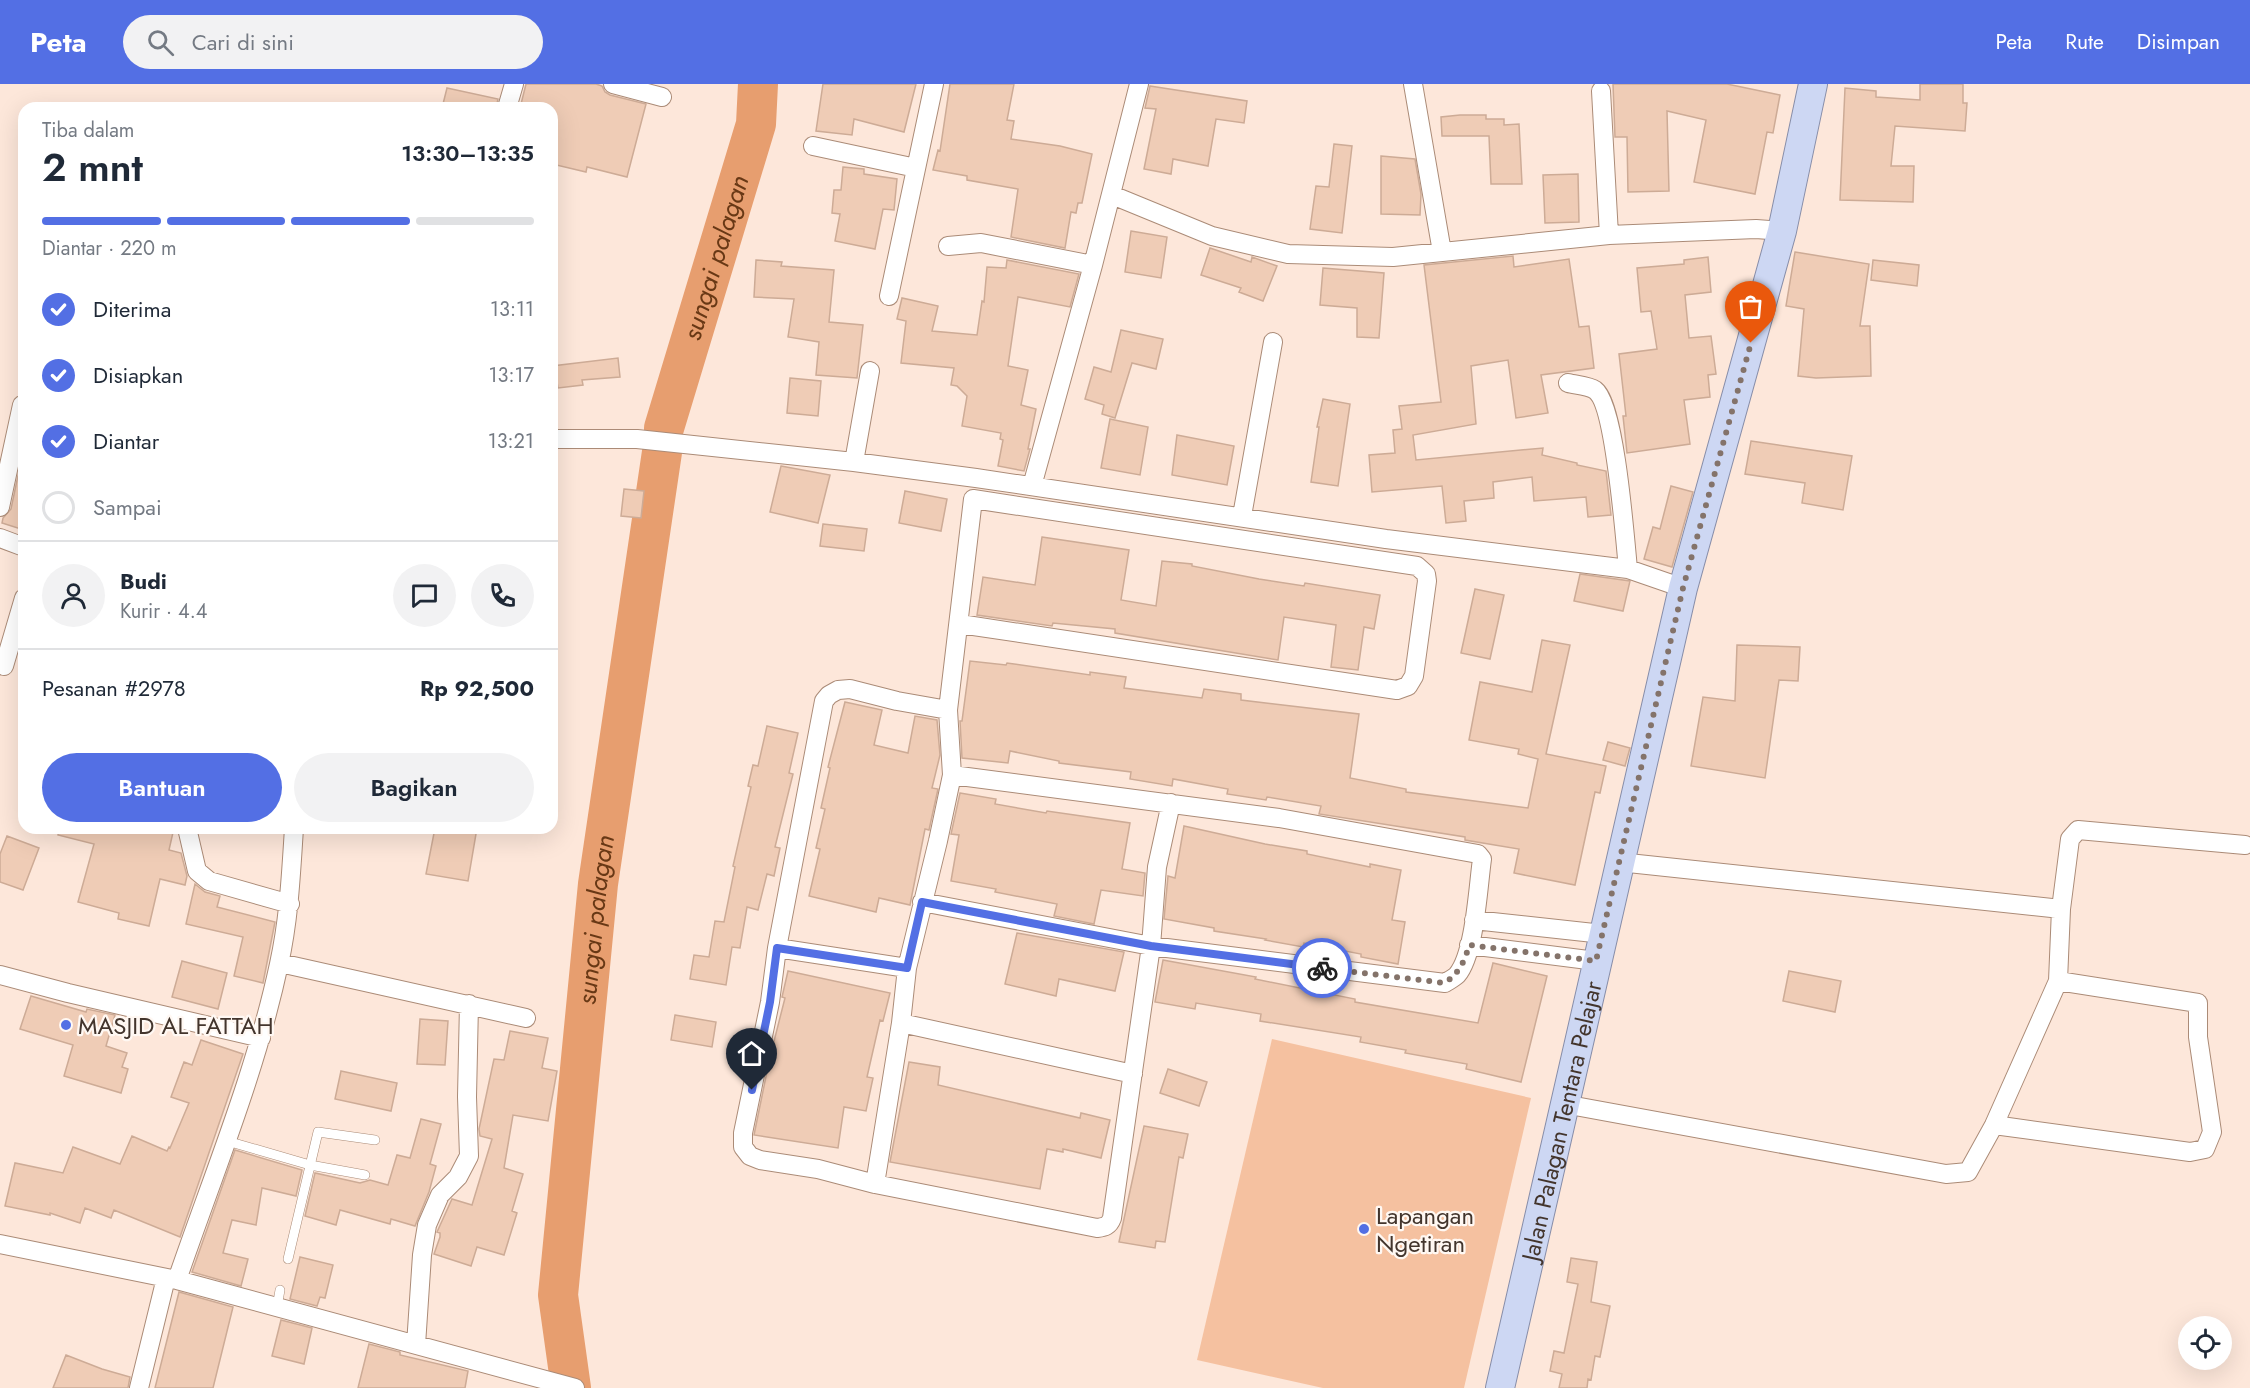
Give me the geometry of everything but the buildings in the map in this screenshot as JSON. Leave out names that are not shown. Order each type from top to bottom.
[{"type":"main road","name":"Jalan Palagan Tentara Pelajar","points":[[1500,1388],[1683,588],[1782,231],[1813,84]]},
{"type":"street","points":[[509,102],[514,84]]},
{"type":"street","points":[[613,84],[662,97]]},
{"type":"street","points":[[889,296],[934,84]]},
{"type":"street","points":[[1032,486],[1112,195],[1138,84]]},
{"type":"street","points":[[1413,84],[1442,252]]},
{"type":"street","points":[[1601,91],[1609,235]]},
{"type":"street","points":[[813,146],[916,168]]},
{"type":"street","points":[[1112,195],[1212,236],[1288,254],[1393,257],[1609,235],[1756,229],[1782,231]]},
{"type":"street","points":[[948,246],[981,243],[1093,265]]},
{"type":"street","points":[[1242,516],[1273,342]]},
{"type":"street","points":[[854,462],[870,371]]},
{"type":"street","points":[[1568,383],[1594,389],[1603,399],[1617,460],[1628,569]]},
{"type":"street","points":[[0,507],[18,424]]},
{"type":"street","points":[[558,439],[637,439],[854,462],[1242,516],[1386,539],[1628,569],[1683,588]]},
{"type":"street","points":[[875,1184],[902,1023],[907,968],[952,775],[948,710],[973,499],[1417,566],[1426,574],[1427,590],[1414,676],[1408,686],[1396,690],[960,624]]},
{"type":"street","points":[[1282,546],[1286,524]]},
{"type":"street","points":[[0,538],[18,545]]},
{"type":"street","points":[[4,666],[18,618]]},
{"type":"street","points":[[948,710],[897,701],[850,689],[838,690],[824,701],[777,948],[770,1002],[743,1133],[743,1147],[750,1156],[760,1160],[818,1169],[875,1184],[1097,1228],[1105,1227],[1113,1218],[1151,946],[1157,867],[1171,803]]},
{"type":"street","points":[[922,902],[1151,946],[1445,983],[1456,975],[1466,957],[1469,945],[1482,859],[1478,854],[1280,818],[952,775]]},
{"type":"street","points":[[1564,1104],[1946,1174],[1968,1172],[1994,1125],[2058,981],[2061,909],[2070,839],[2078,830],[2245,845]]},
{"type":"street","points":[[188,834],[197,871],[202,877],[290,904]]},
{"type":"street","points":[[139,1388],[172,1279],[227,1141],[261,1038],[280,963],[290,904],[294,834]]},
{"type":"street","points":[[1619,862],[2061,909]]},
{"type":"street","points":[[1474,920],[1603,934]]},
{"type":"street","points":[[1469,945],[1596,961]]},
{"type":"street","points":[[777,948],[907,968]]},
{"type":"street","points":[[280,963],[526,1018]]},
{"type":"street","points":[[0,975],[261,1038]]},
{"type":"street","points":[[1994,1125],[2190,1152],[2205,1149],[2212,1132],[2198,1037],[2198,1003],[2058,981]]},
{"type":"street","points":[[416,1345],[422,1255],[427,1225],[440,1195],[458,1178],[469,1156],[467,1097],[469,1004]]},
{"type":"street","points":[[902,1023],[1133,1074]]},
{"type":"street","points":[[0,1244],[278,1299],[416,1345],[575,1388]]},
{"type":"lane","points":[[288,1259],[318,1132],[375,1140]]},
{"type":"lane","points":[[227,1141],[310,1165],[365,1175]]},
{"type":"shaded area","name":"Lapangan Ngetiran","points":[[1272,1039],[1531,1098],[1464,1388],[1323,1388],[1197,1360]]},
{"type":"waterway","name":"sungai palagan","points":[[664,428],[756,124],[758,84]]},
{"type":"waterway","name":"sungai palagan","points":[[571,1388],[558,1295],[598,884],[662,452]]},
{"type":"way so far","points":[[1322,968],[1445,983],[1456,975],[1466,957],[1469,945],[1596,961],[1683,588],[1751,343]]},
{"type":"place","name":"MASJID AL FATTAH","points":[[66,1025]]},
{"type":"place","name":"Lapangan Ngetiran","points":[[1364,1229]]},
{"type":"route","points":[[752,1090],[770,1002],[777,948],[907,968],[922,902],[1151,946],[1322,968]]}]
